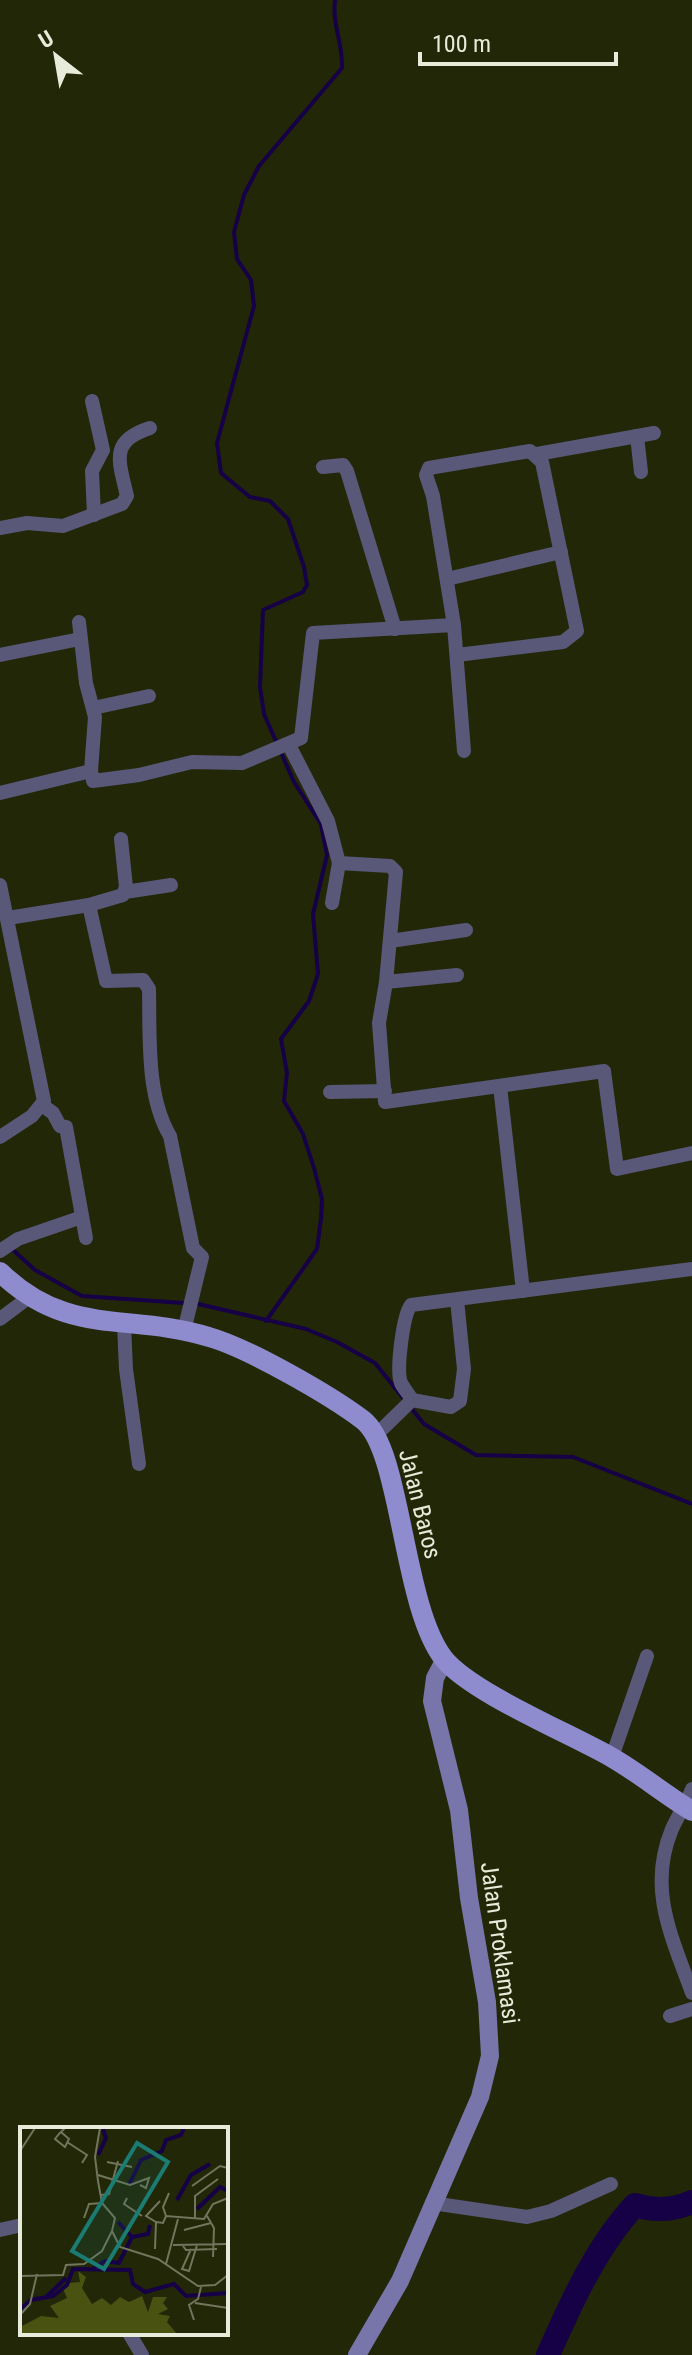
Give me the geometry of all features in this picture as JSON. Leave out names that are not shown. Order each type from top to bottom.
[{"type":"main road","name":"Jalan Baros","points":[[0,1272],[28,1298],[60,1313],[124,1324],[186,1323],[236,1346],[361,1418],[376,1435],[416,1594],[430,1635],[445,1659],[504,1700],[690,1802]]},
{"type":"street","points":[[92,401],[103,450],[92,471],[94,515]]},
{"type":"street","points":[[0,528],[27,523],[56,527],[94,515],[126,499],[120,467],[121,445],[128,436],[150,428]]},
{"type":"street","points":[[464,751],[454,625],[426,475],[429,468],[530,451],[537,454],[654,433]]},
{"type":"street","points":[[637,436],[641,472]]},
{"type":"street","points":[[457,655],[570,639],[577,631],[542,462],[537,454]]},
{"type":"street","points":[[323,467],[343,465],[347,471],[395,629]]},
{"type":"street","points":[[447,579],[561,552]]},
{"type":"street","points":[[79,622],[95,728],[91,771],[97,783],[182,763],[242,763],[285,746],[302,734],[313,633],[454,625]]},
{"type":"street","points":[[0,655],[80,639]]},
{"type":"street","points":[[93,708],[149,696]]},
{"type":"street","points":[[285,746],[328,821],[339,863],[332,903]]},
{"type":"street","points":[[0,793],[91,771]]},
{"type":"street","points":[[121,839],[125,892]]},
{"type":"street","points":[[339,863],[395,868],[397,877],[379,1023],[385,1102],[606,1072],[617,1169],[692,1153]]},
{"type":"street","points":[[0,885],[42,1105],[53,1113],[60,1126],[66,1127],[86,1238]]},
{"type":"street","points":[[8,918],[89,905],[125,892],[171,885]]},
{"type":"street","points":[[89,905],[106,981],[148,983],[151,1056],[161,1120],[170,1136],[193,1248],[202,1257],[186,1323]]},
{"type":"street","points":[[390,941],[466,930]]},
{"type":"street","points":[[386,982],[457,975]]},
{"type":"street","points":[[500,1086],[523,1291]]},
{"type":"street","points":[[330,1092],[385,1091]]},
{"type":"street","points":[[0,1137],[22,1124],[42,1105]]},
{"type":"street","points":[[5,1248],[82,1217]]},
{"type":"street","points":[[408,1405],[399,1371],[408,1308],[415,1304],[692,1269]]},
{"type":"street","points":[[0,1319],[28,1298]]},
{"type":"street","points":[[376,1435],[408,1405],[451,1407],[460,1401],[464,1369],[457,1300]]},
{"type":"street","points":[[124,1324],[126,1369],[139,1464]]},
{"type":"street","points":[[612,1757],[647,1656]]},
{"type":"street","name":"Jalan Proklamasi","points":[[357,2355],[400,2281],[480,2097],[490,2056],[487,2002],[469,1898],[459,1810],[432,1701],[435,1678],[445,1659]]},
{"type":"street","points":[[690,1802],[673,1828],[661,1878],[662,1910],[692,1993]]},
{"type":"street","points":[[670,2016],[692,2009]]},
{"type":"street","points":[[432,2203],[527,2217],[551,2211],[611,2184]]},
{"type":"street","points":[[0,2230],[20,2225]]},
{"type":"street","points":[[130,2335],[142,2355]]},
{"type":"waterway","points":[[266,1321],[317,1249],[321,1219],[322,1199],[314,1168],[303,1134],[284,1101],[287,1073],[281,1039],[309,1001],[318,974],[313,914],[327,855],[321,824],[294,782],[264,714],[260,687],[263,610],[303,592],[307,585],[304,567],[288,519],[270,501],[250,497],[221,473],[217,443],[254,306],[251,280],[237,259],[234,232],[244,195],[259,166],[342,68],[335,0]]},
{"type":"waterway","points":[[12,1249],[35,1270],[82,1296],[198,1304],[306,1329],[337,1342],[375,1363],[424,1424],[476,1455],[573,1457],[692,1504]]},
{"type":"waterway","points":[[548,2355],[596,2257],[635,2205],[664,2209],[692,2202]]}]
